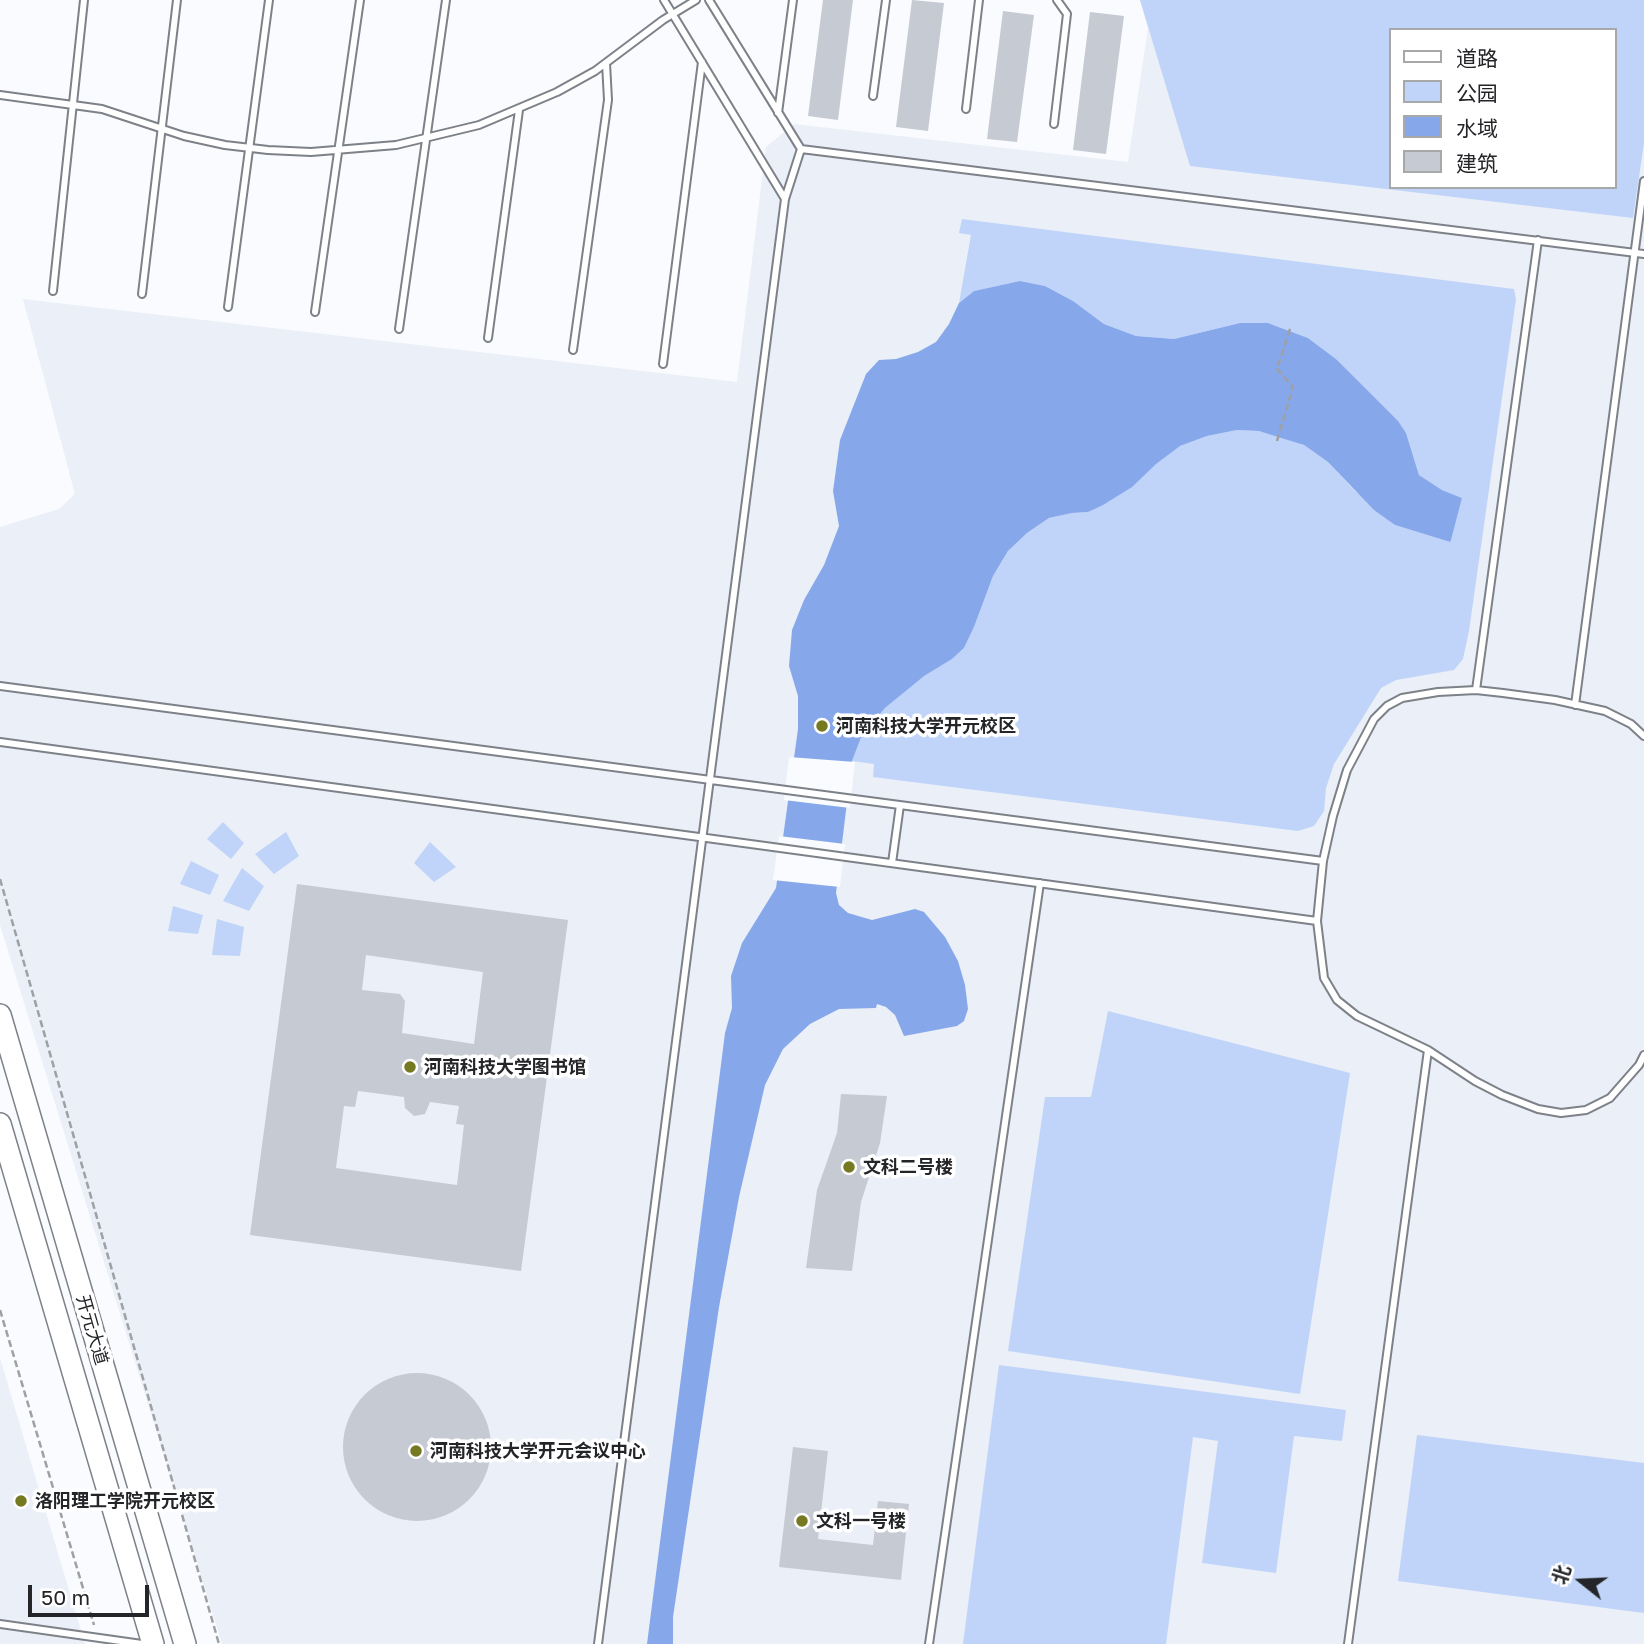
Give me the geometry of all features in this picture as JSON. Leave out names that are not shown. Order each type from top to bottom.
[{"type":"main road","name":"开元大道","points":[[0,1015],[185,1644]]},
{"type":"main road","name":"开元大道","points":[[0,1124],[153,1644]]},
{"type":"lane","points":[[53,290],[84,0]]},
{"type":"lane","points":[[142,294],[177,0]]},
{"type":"lane","points":[[228,307],[269,0]]},
{"type":"lane","points":[[315,312],[360,0]]},
{"type":"lane","points":[[399,329],[446,0]]},
{"type":"lane","points":[[664,0],[785,199]]},
{"type":"lane","points":[[0,95],[102,109],[184,136],[249,148],[311,152],[396,145],[479,125],[557,92],[606,63],[672,14],[696,0]]},
{"type":"lane","points":[[709,0],[801,149]]},
{"type":"lane","points":[[778,113],[793,0]]},
{"type":"lane","points":[[873,96],[886,0]]},
{"type":"lane","points":[[966,109],[979,0]]},
{"type":"lane","points":[[1054,124],[1067,14],[1057,0]]},
{"type":"lane","points":[[663,364],[702,62]]},
{"type":"lane","points":[[573,350],[608,100],[606,63]]},
{"type":"lane","points":[[488,338],[519,110]]},
{"type":"lane","points":[[597,1644],[785,199],[801,149]]},
{"type":"lane","points":[[801,149],[1644,254]]},
{"type":"lane","points":[[1575,705],[1644,181]]},
{"type":"lane","points":[[1476,690],[1538,240]]},
{"type":"lane","points":[[0,686],[1323,861]]},
{"type":"lane","points":[[1644,736],[1631,724],[1605,711],[1476,690],[1402,698],[1387,706],[1374,719],[1347,770],[1323,861],[1317,921],[1324,978],[1337,1000],[1357,1016],[1428,1050],[1502,1095],[1538,1109],[1561,1113],[1586,1110],[1610,1098],[1639,1065],[1644,1055]]},
{"type":"lane","points":[[0,742],[1317,921]]},
{"type":"lane","points":[[892,863],[900,805]]},
{"type":"lane","points":[[929,1644],[1040,883]]},
{"type":"lane","points":[[1348,1644],[1428,1050]]},
{"type":"lane","points":[[0,1624],[142,1644]]},
{"type":"path","points":[[1277,441],[1293,387],[1277,369],[1291,326]]},
{"type":"path","points":[[0,879],[219,1644]]},
{"type":"path","points":[[0,1310],[97,1638]]},
{"type":"shaded area","name":"河南科技大学开元校区","points":[[1140,0],[1644,0],[1644,1644],[222,1644],[0,925],[0,527],[59,509],[75,494],[23,299],[737,382],[766,147],[794,124],[1128,162],[1148,28]]},
{"type":"shaded area","name":"洛阳理工学院开元校区","points":[[0,1358],[85,1644],[0,1644]]},
{"type":"green space","points":[[1140,0],[1644,0],[1644,143],[1633,218],[1190,166]]},
{"type":"green space","points":[[962,219],[1514,289],[1516,299],[1463,659],[1454,670],[1396,680],[1381,688],[1334,764],[1326,788],[1324,811],[1314,826],[1298,831],[873,777],[874,764],[852,761],[862,735],[885,708],[924,675],[952,659],[964,648],[993,576],[1008,551],[1027,533],[1049,518],[1088,512],[1180,446],[1207,436],[1237,430],[1280,436],[1304,445],[1328,462],[1355,491],[1395,525],[1450,542],[1462,498],[1442,490],[1419,475],[1406,433],[1336,359],[1308,338],[1268,323],[1240,323],[1174,339],[1136,336],[1104,324],[1073,301],[1045,286],[1020,281],[974,291],[959,303],[971,235],[959,233]]},
{"type":"green space","points":[[223,822],[244,843],[231,859],[207,839]]},
{"type":"green space","points":[[286,832],[299,856],[274,874],[255,854]]},
{"type":"green space","points":[[430,842],[456,867],[434,882],[414,863]]},
{"type":"green space","points":[[191,861],[219,875],[210,895],[180,884]]},
{"type":"green space","points":[[242,868],[264,886],[249,911],[223,901]]},
{"type":"green space","points":[[173,906],[203,915],[198,934],[168,931]]},
{"type":"green space","points":[[217,919],[244,927],[240,956],[212,955]]},
{"type":"green space","points":[[1108,1011],[1350,1073],[1300,1394],[1008,1351],[1045,1097],[1091,1097]]},
{"type":"green space","points":[[999,1365],[1346,1410],[1342,1441],[1294,1436],[1276,1573],[1202,1563],[1218,1441],[1193,1437],[1166,1644],[963,1644]]},
{"type":"green space","points":[[1417,1435],[1644,1463],[1644,1613],[1398,1581]]},
{"type":"water","points":[[1020,281],[1045,286],[1073,301],[1104,324],[1136,336],[1174,339],[1240,323],[1268,323],[1308,338],[1336,359],[1398,421],[1406,433],[1419,475],[1442,490],[1462,498],[1451,540],[1450,542],[1395,525],[1374,510],[1328,462],[1304,445],[1259,431],[1237,430],[1207,436],[1180,446],[1132,487],[1103,505],[1088,512],[1049,518],[1027,533],[1008,551],[993,576],[964,648],[885,708],[862,735],[852,761],[836,893],[839,905],[848,913],[872,920],[915,909],[924,912],[945,937],[958,961],[968,1009],[964,1021],[957,1026],[904,1036],[895,1015],[886,1007],[877,1004],[876,1008],[839,1009],[810,1024],[783,1049],[765,1085],[739,1197],[719,1307],[673,1617],[673,1644],[647,1644],[725,1033],[732,1008],[731,976],[742,943],[776,888],[798,729],[798,696],[789,666],[792,630],[804,600],[824,565],[839,526],[833,491],[840,440],[866,374],[879,360],[896,359],[918,352],[936,342],[959,303],[974,291]]},
{"type":"pier","points":[[789,757],[855,762],[850,808],[784,800]]},
{"type":"pier","points":[[779,836],[845,844],[840,887],[773,880]]},
{"type":"building","points":[[823,0],[853,0],[838,120],[808,116]]},
{"type":"building","points":[[912,0],[944,3],[928,131],[896,127]]},
{"type":"building","points":[[1003,11],[1034,15],[1017,142],[987,139]]},
{"type":"building","points":[[1090,12],[1124,16],[1106,154],[1073,150]]},
{"type":"building","name":"河南科技大学图书馆","points":[[297,884],[568,920],[521,1271],[250,1235]],"holes":[[[366,955],[483,972],[474,1044],[402,1033],[405,1001],[400,994],[362,990]],[[358,1091],[404,1097],[405,1108],[414,1116],[425,1114],[430,1102],[459,1106],[456,1124],[464,1125],[457,1185],[336,1168],[344,1106],[355,1107]]]},
{"type":"building","name":"文科二号楼","points":[[841,1094],[887,1096],[880,1143],[861,1202],[852,1271],[806,1268],[817,1190],[837,1133]]},
{"type":"building","name":"河南科技大学开元会议中心","points":[[417,1373],[445,1379],[469,1395],[485,1419],[491,1447],[485,1475],[469,1499],[445,1515],[417,1521],[389,1515],[365,1499],[349,1475],[343,1447],[349,1419],[365,1395],[389,1379]]},
{"type":"building","name":"文科一号楼","points":[[793,1447],[828,1451],[818,1539],[873,1545],[878,1501],[909,1504],[901,1580],[779,1567]]},
{"type":"place","name":"河南科技大学开元校区","points":[[822,726]]},
{"type":"place","name":"河南科技大学图书馆","points":[[410,1067]]},
{"type":"place","name":"文科二号楼","points":[[849,1167]]},
{"type":"place","name":"河南科技大学开元会议中心","points":[[416,1451]]},
{"type":"place","name":"洛阳理工学院开元校区","points":[[21,1501]]},
{"type":"place","name":"文科一号楼","points":[[802,1521]]}]
